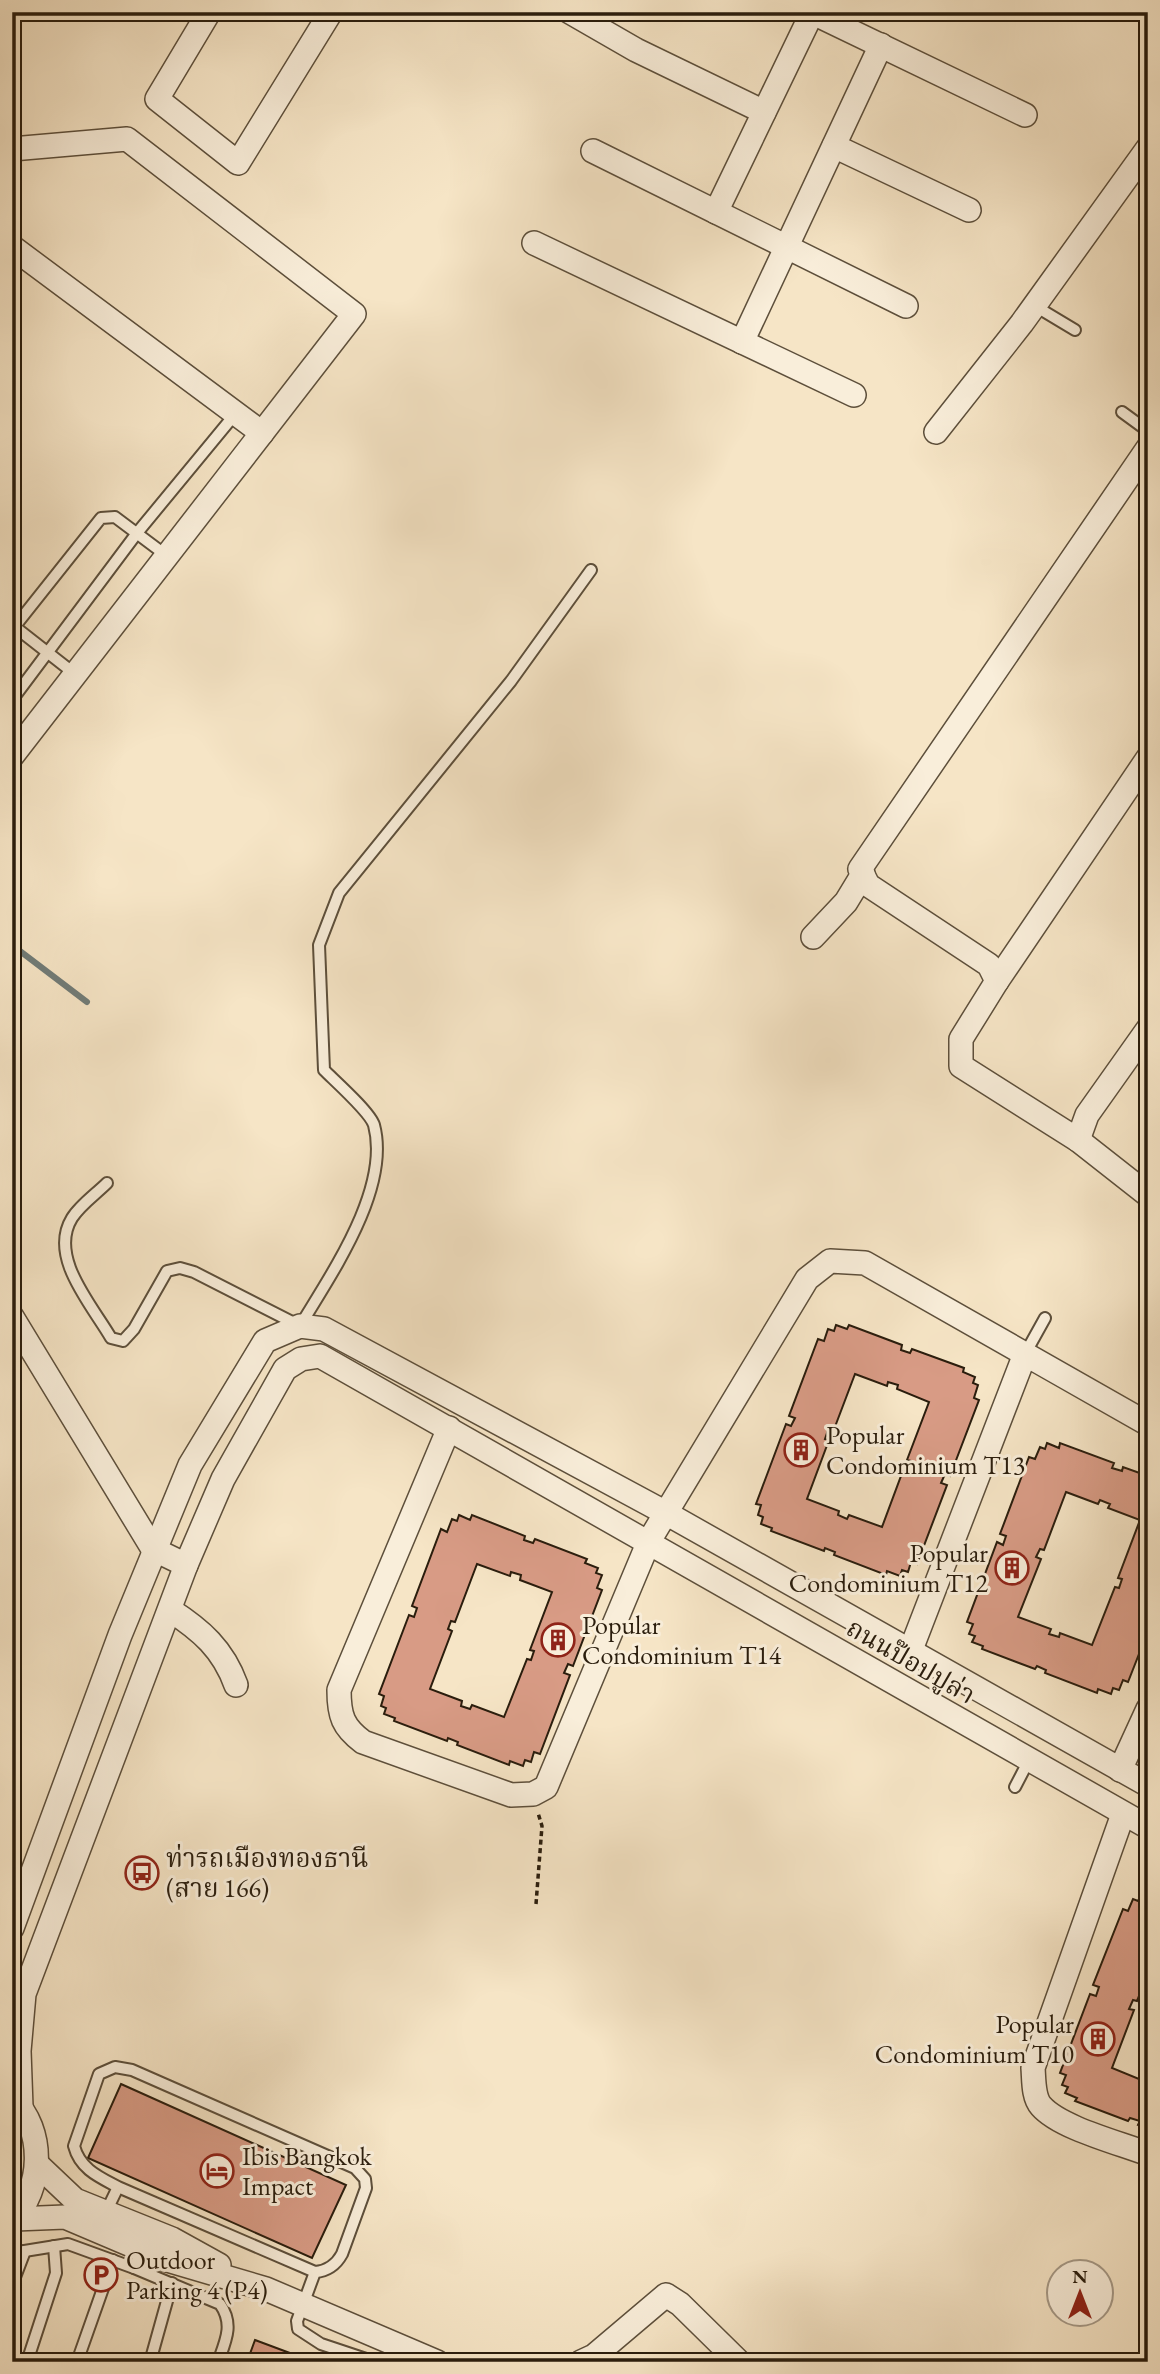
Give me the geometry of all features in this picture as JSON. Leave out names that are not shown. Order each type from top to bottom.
[{"type":"street","points":[[209,12],[157,99],[238,163],[331,12]]},
{"type":"street","points":[[570,12],[636,50],[764,112]]},
{"type":"street","points":[[716,212],[812,12],[852,21],[881,46],[1025,115]]},
{"type":"street","points":[[741,342],[881,46]]},
{"type":"street","points":[[12,149],[127,139],[354,314],[12,756]]},
{"type":"street","points":[[834,146],[969,210]]},
{"type":"street","points":[[936,432],[1035,306],[1148,148]]},
{"type":"street","points":[[593,151],[906,306]]},
{"type":"street","points":[[534,243],[854,395]]},
{"type":"street","points":[[12,247],[262,433]]},
{"type":"street","points":[[997,981],[989,965],[868,885],[860,869],[1148,448]]},
{"type":"street","points":[[1148,758],[997,981],[961,1039],[961,1066],[1078,1140],[1148,1195]]},
{"type":"street","points":[[813,937],[846,902],[863,874]]},
{"type":"street","points":[[1078,1140],[1087,1115],[1148,1029]]},
{"type":"street","points":[[449,1428],[339,1690],[339,1711],[346,1729],[363,1742],[511,1795],[533,1794],[546,1787],[625,1591],[664,1513],[807,1279],[830,1261],[865,1263],[1148,1424]]},
{"type":"street","points":[[12,1317],[153,1549],[186,1565]]},
{"type":"street","points":[[12,1928],[153,1549],[190,1465],[265,1341],[300,1326],[302,1359],[285,1369],[229,1468],[186,1565],[87,1841],[24,1994],[17,2102],[34,2134],[37,2164],[31,2194],[13,2220]]},
{"type":"street","name":"ถนนป๊อปปูล่า","points":[[300,1326],[324,1329],[664,1513],[1148,1786]]},
{"type":"street","points":[[910,1652],[1025,1354]]},
{"type":"street","name":"ถนนป๊อปปูล่า","points":[[302,1359],[320,1356],[649,1541],[1028,1762],[1148,1827]]},
{"type":"street","points":[[170,1610],[197,1627],[210,1640],[228,1662],[236,1685]]},
{"type":"street","points":[[1120,1770],[1148,1710]]},
{"type":"street","points":[[1123,1814],[1033,2068],[1034,2091],[1040,2106],[1060,2120],[1148,2154]]},
{"type":"street","points":[[51,1828],[87,1841]]},
{"type":"street","points":[[37,2164],[75,2200],[172,2239],[265,2289],[437,2362]]},
{"type":"street","points":[[13,2220],[65,2217],[138,2258],[265,2289]]},
{"type":"street","points":[[581,2362],[594,2356],[666,2295],[680,2304],[738,2362]]},
{"type":"lane","points":[[1035,306],[1075,330]]},
{"type":"lane","points":[[1122,412],[1148,431]]},
{"type":"lane","points":[[12,700],[136,533],[236,413]]},
{"type":"lane","points":[[75,674],[13,629],[96,521],[115,517],[167,556]]},
{"type":"lane","points":[[107,1183],[72,1218],[65,1236],[65,1259],[111,1338],[123,1341],[134,1329],[167,1271],[180,1268],[194,1272],[300,1326],[332,1273],[365,1207],[377,1158],[374,1122],[324,1070],[319,944],[339,893],[511,681],[591,570]]},
{"type":"lane","points":[[1025,1354],[1045,1318]]},
{"type":"lane","points":[[12,1412],[12,1423]]},
{"type":"lane","points":[[1015,1787],[1028,1762]]},
{"type":"lane","points":[[115,2067],[132,2070],[362,2173],[366,2188],[342,2254],[329,2269],[315,2273],[118,2187],[92,2173],[80,2162],[74,2146],[99,2074],[115,2067]]},
{"type":"lane","points":[[106,2213],[118,2187]]},
{"type":"lane","points":[[27,2362],[57,2273],[54,2246]]},
{"type":"lane","points":[[12,2253],[54,2246],[85,2248],[113,2260],[138,2258],[172,2283],[220,2304],[227,2314],[229,2326],[218,2362]]},
{"type":"lane","points":[[12,2285],[25,2251]]},
{"type":"lane","points":[[78,2362],[113,2260]]},
{"type":"lane","points":[[315,2273],[302,2304],[298,2329],[321,2344],[375,2362]]},
{"type":"lane","points":[[150,2362],[172,2283]]},
{"type":"path","points":[[533,1794],[542,1826],[536,1904]]},
{"type":"green space","points":[[12,2124],[20,2158],[12,2193]]},
{"type":"building","name":"Popular Condominium T13","points":[[836,1325],[847,1329],[849,1325],[902,1345],[901,1350],[910,1353],[912,1349],[964,1368],[963,1372],[975,1377],[973,1383],[978,1385],[974,1398],[979,1400],[950,1476],[945,1474],[941,1483],[947,1485],[917,1564],[911,1562],[908,1572],[902,1570],[900,1576],[887,1571],[886,1575],[834,1555],[835,1552],[825,1548],[824,1551],[771,1531],[772,1528],[761,1524],[763,1517],[758,1515],[761,1505],[756,1504],[786,1424],[791,1426],[795,1418],[789,1416],[818,1339],[824,1341],[828,1329],[834,1331]],"holes":[[[855,1374],[887,1386],[888,1382],[898,1385],[897,1389],[929,1402],[907,1460],[911,1461],[908,1470],[904,1468],[882,1527],[849,1515],[847,1519],[838,1515],[839,1511],[807,1499],[829,1440],[825,1439],[828,1430],[833,1432]]]},
{"type":"building","name":"Popular Condominium T12","points":[[1047,1443],[1059,1448],[1060,1443],[1114,1463],[1112,1468],[1122,1471],[1123,1467],[1148,1476],[1148,1631],[1128,1682],[1123,1680],[1119,1690],[1113,1688],[1111,1694],[1098,1689],[1097,1693],[1045,1673],[1046,1670],[1037,1666],[1035,1669],[982,1649],[983,1646],[972,1642],[975,1636],[969,1634],[973,1624],[967,1622],[997,1542],[1003,1545],[1006,1536],[1000,1534],[1029,1457],[1035,1459],[1040,1447],[1045,1449]],"holes":[[[1066,1492],[1098,1504],[1100,1500],[1110,1504],[1108,1508],[1140,1520],[1118,1578],[1122,1579],[1119,1588],[1115,1587],[1092,1645],[1060,1633],[1059,1637],[1049,1634],[1051,1629],[1018,1617],[1041,1559],[1036,1557],[1040,1549],[1044,1550]]]},
{"type":"building","name":"Popular Condominium T14","points":[[459,1515],[470,1520],[472,1515],[525,1536],[524,1540],[533,1543],[535,1539],[587,1559],[585,1563],[598,1568],[596,1573],[602,1575],[597,1588],[602,1590],[573,1666],[568,1664],[564,1673],[570,1675],[540,1754],[534,1752],[531,1762],[525,1760],[523,1766],[510,1761],[509,1765],[457,1745],[458,1742],[448,1738],[447,1741],[394,1721],[395,1718],[384,1714],[386,1708],[381,1706],[384,1696],[379,1694],[409,1615],[414,1617],[417,1608],[412,1606],[441,1529],[447,1532],[452,1519],[457,1521]],"holes":[[[477,1564],[510,1576],[511,1572],[521,1575],[520,1580],[552,1592],[530,1650],[534,1651],[531,1660],[527,1659],[504,1717],[472,1705],[470,1709],[461,1706],[462,1701],[430,1689],[452,1631],[448,1629],[451,1621],[455,1622]]]},
{"type":"building","name":"Popular Condominium T10","points":[[1141,1895],[1148,1898],[1148,1974],[1137,2001],[1133,2000],[1129,2009],[1134,2010],[1112,2068],[1144,2081],[1142,2085],[1148,2087],[1148,2128],[1138,2125],[1140,2121],[1130,2118],[1128,2121],[1075,2101],[1077,2098],[1065,2093],[1068,2087],[1062,2085],[1066,2075],[1060,2073],[1090,1994],[1096,1996],[1099,1987],[1093,1985],[1123,1909],[1128,1911],[1133,1899],[1138,1901]]},
{"type":"building","name":"Ibis Bangkok Impact","points":[[121,2084],[346,2185],[312,2258],[88,2158]]},
{"type":"building","points":[[255,2340],[314,2362],[247,2362]]},
{"type":"waterway","points":[[12,945],[87,1002]]},
{"type":"place","name":"Popular Condominium T13","points":[[801,1450]]},
{"type":"place","name":"Popular Condominium T12","points":[[1012,1568]]},
{"type":"place","name":"Popular Condominium T14","points":[[558,1640]]},
{"type":"place","name":"ท่ารถเมืองทองธานี (สาย 166)","points":[[142,1873]]},
{"type":"place","name":"Popular Condominium T10","points":[[1098,2039]]},
{"type":"place","name":"Ibis Bangkok Impact","points":[[217,2171]]},
{"type":"place","name":"Outdoor Parking 4 (P4)","points":[[101,2275]]}]
